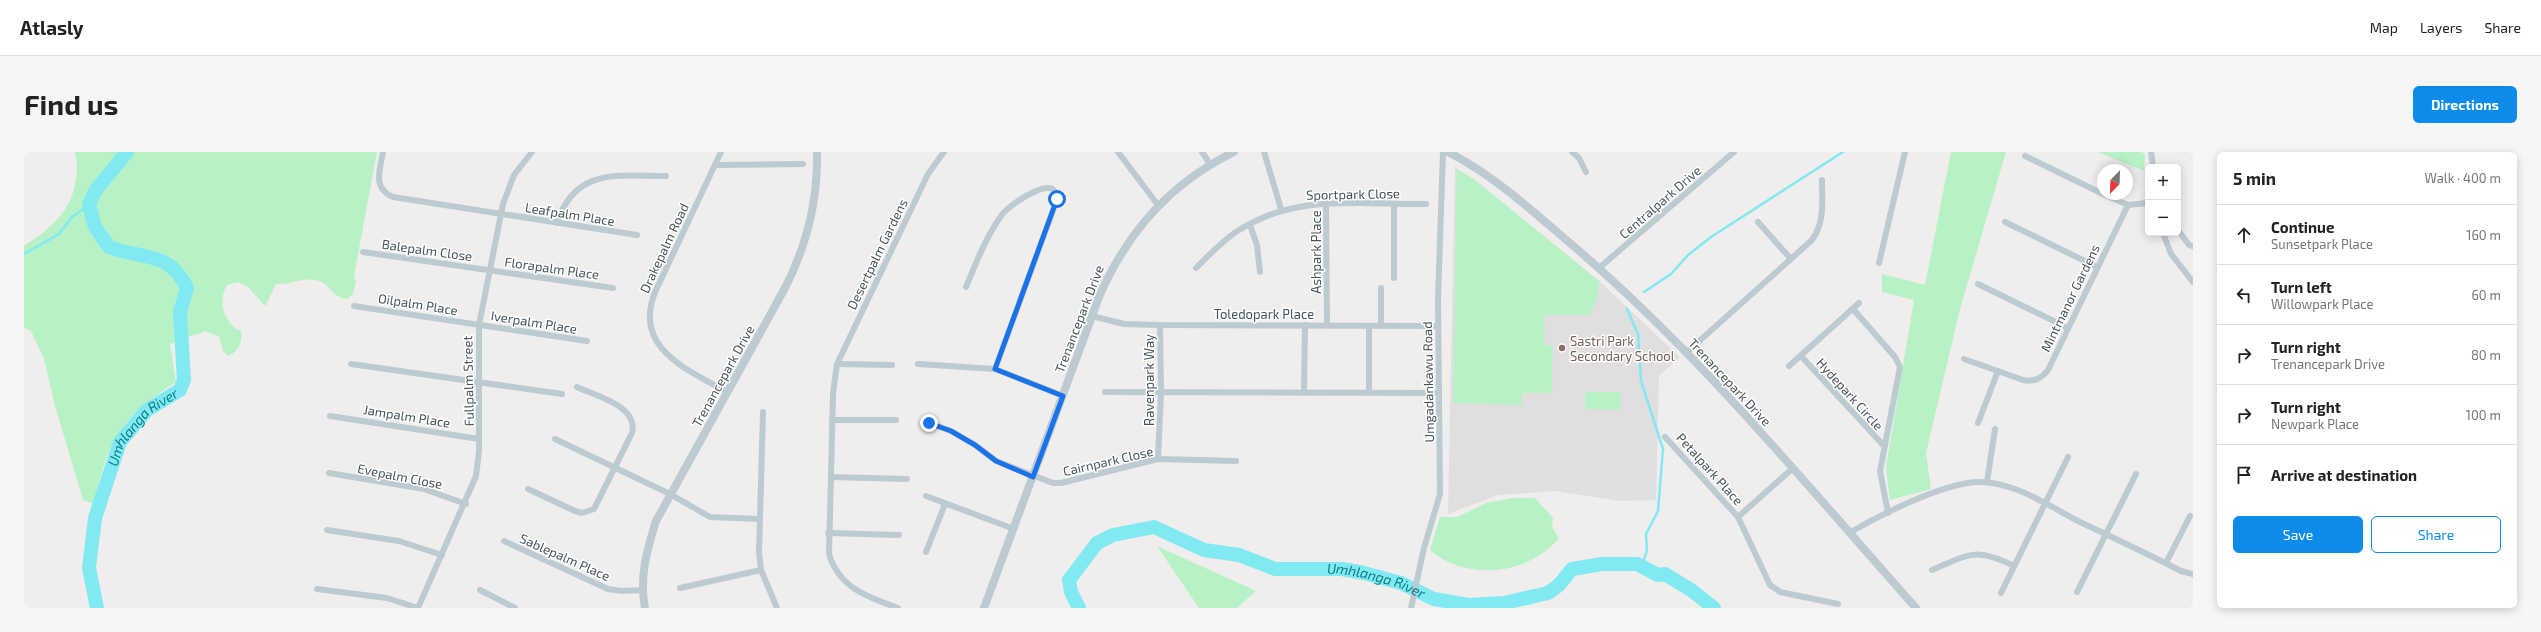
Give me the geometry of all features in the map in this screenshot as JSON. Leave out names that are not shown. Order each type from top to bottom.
[{"type":"street","name":"Leafpalm Place","points":[[383,152],[379,180],[384,194],[393,197],[637,235]]},
{"type":"street","name":"Fullpalm Street","points":[[418,608],[466,504],[476,476],[479,439],[479,325],[488,270],[500,214],[514,175],[532,152]]},
{"type":"street","name":"Drakepalm Road","points":[[721,152],[654,294],[650,317],[653,335],[664,353],[680,366],[727,392]]},
{"type":"street","name":"Trenancepark Drive","points":[[645,608],[642,590],[646,553],[656,521],[785,288],[802,252],[814,205],[817,152]]},
{"type":"street","points":[[1118,152],[1158,205]]},
{"type":"street","points":[[1202,152],[1210,164]]},
{"type":"street","name":"Trenancepark Drive","points":[[984,608],[1106,279],[1123,248],[1158,205],[1185,180],[1210,164],[1234,152]]},
{"type":"street","points":[[1264,152],[1281,209]]},
{"type":"street","name":"Umgadankawu Road","points":[[1410,608],[1424,548],[1440,494],[1438,326],[1443,152]]},
{"type":"street","name":"Trenancepark Drive","points":[[1448,152],[1494,179],[1600,268],[1687,352],[1793,468],[1916,608]]},
{"type":"street","points":[[1572,152],[1579,158],[1586,172]]},
{"type":"street","name":"Centralpark Drive","points":[[1600,268],[1734,152]]},
{"type":"street","points":[[1879,263],[1906,152]]},
{"type":"street","points":[[2151,152],[2153,164]]},
{"type":"street","name":"Desertpalm Gardens","points":[[898,608],[861,594],[841,579],[829,554],[828,533],[833,393],[837,364],[928,174],[940,153]]},
{"type":"street","points":[[2025,156],[2097,191]]},
{"type":"street","points":[[716,165],[803,164]]},
{"type":"street","points":[[557,223],[570,197],[579,187],[591,180],[605,176],[666,176]]},
{"type":"street","points":[[1687,352],[1791,258],[1819,230],[1822,220],[1822,180]]},
{"type":"street","points":[[966,287],[993,230],[1007,208],[1029,193],[1038,190],[1049,190],[1055,193],[1057,199],[1055,205],[995,369]]},
{"type":"street","points":[[2117,200],[2128,205],[2145,203]]},
{"type":"street","name":"Sportpark Close","points":[[1196,268],[1229,238],[1281,209],[1326,203],[1426,204]]},
{"type":"street","name":"Ashpark Place","points":[[1326,203],[1327,326]]},
{"type":"street","points":[[1394,204],[1394,278]]},
{"type":"street","name":"Mintmanor Gardens","points":[[1964,359],[2028,381],[2040,378],[2048,370],[2128,205]]},
{"type":"street","points":[[1758,222],[1791,258]]},
{"type":"street","points":[[2005,222],[2098,267]]},
{"type":"street","points":[[1250,225],[1257,245],[1260,272]]},
{"type":"street","points":[[2181,234],[2189,245],[2193,246]]},
{"type":"street","points":[[2164,236],[2171,254],[2193,282]]},
{"type":"street","name":"Balepalm Close","points":[[363,252],[488,270]]},
{"type":"street","name":"Florapalm Place","points":[[488,270],[613,288]]},
{"type":"street","points":[[1978,284],[2068,328]]},
{"type":"street","points":[[1381,288],[1381,326]]},
{"type":"street","name":"Hydepark Circle","points":[[1789,366],[1859,303]]},
{"type":"street","name":"Oilpalm Place","points":[[354,306],[479,325]]},
{"type":"street","name":"Hydepark Circle","points":[[1853,309],[1895,357],[1900,367],[1884,446],[1880,476],[1888,513]]},
{"type":"street","name":"Toledopark Place","points":[[1092,316],[1124,324],[1438,326]]},
{"type":"street","name":"Iverpalm Place","points":[[479,325],[587,341]]},
{"type":"street","name":"Ravenpark Way","points":[[1158,459],[1161,392],[1160,325]]},
{"type":"street","points":[[1304,392],[1305,325]]},
{"type":"street","points":[[1369,326],[1369,392]]},
{"type":"street","name":"Hydepark Circle","points":[[1801,356],[1884,446]]},
{"type":"street","points":[[351,364],[562,394]]},
{"type":"street","points":[[837,364],[892,365]]},
{"type":"street","points":[[918,364],[995,369],[1063,396]]},
{"type":"street","points":[[1978,423],[1998,371]]},
{"type":"street","points":[[528,489],[575,511],[588,512],[598,503],[632,433],[634,426],[631,416],[624,409],[577,387]]},
{"type":"street","points":[[1105,392],[1439,393]]},
{"type":"street","points":[[763,412],[759,518],[761,570],[777,608]]},
{"type":"street","name":"Jampalm Place","points":[[330,416],[479,439]]},
{"type":"street","points":[[832,420],[896,420]]},
{"type":"street","name":"Cairnpark Close","points":[[929,423],[951,431],[975,445],[996,461],[1033,477],[1061,483],[1158,459],[1236,461]]},
{"type":"street","points":[[1987,482],[1995,429]]},
{"type":"street","name":"Petalpark Place","points":[[1665,437],[1738,517],[1770,585],[1780,592],[1838,604]]},
{"type":"street","points":[[555,439],[670,494],[710,517],[759,518]]},
{"type":"street","points":[[2001,593],[2068,457]]},
{"type":"street","name":"Petalpark Place","points":[[1738,517],[1793,468]]},
{"type":"street","name":"Evepalm Close","points":[[329,473],[424,489],[466,504]]},
{"type":"street","points":[[2077,592],[2136,474]]},
{"type":"street","points":[[831,476],[907,479]]},
{"type":"street","points":[[1849,533],[1888,513],[1956,486],[1987,482],[2015,490],[2166,563],[2193,574]]},
{"type":"street","points":[[926,496],[1014,529]]},
{"type":"street","points":[[926,552],[945,504]]},
{"type":"street","points":[[2166,563],[2190,516]]},
{"type":"street","points":[[327,530],[399,541],[442,555]]},
{"type":"street","points":[[828,533],[899,535]]},
{"type":"street","name":"Sablepalm Place","points":[[504,541],[608,589],[622,592],[642,590]]},
{"type":"street","points":[[1932,570],[1977,553],[1994,557],[2014,566]]},
{"type":"street","points":[[680,588],[761,570]]},
{"type":"street","points":[[317,589],[387,598],[418,608]]},
{"type":"street","points":[[480,590],[515,608]]},
{"type":"shaded area","name":"Sastri Park Secondary School","points":[[1455,167],[1475,180],[1599,281],[1680,357],[1659,376],[1656,500],[1621,501],[1554,491],[1498,495],[1448,514]]},
{"type":"green space","points":[[75,152],[377,152],[354,276],[356,282],[353,294],[347,299],[341,298],[319,281],[303,280],[276,284],[266,305],[264,305],[248,287],[238,282],[227,285],[223,298],[224,311],[226,318],[230,323],[241,331],[239,346],[235,352],[228,356],[223,351],[219,337],[205,331],[170,344],[176,382],[158,394],[133,415],[126,423],[110,448],[94,504],[83,500],[55,406],[44,359],[31,331],[24,328],[24,246],[54,223],[68,204],[76,181],[77,165]]},
{"type":"green space","points":[[1951,152],[2006,152],[1960,309],[1926,453],[1931,489],[1890,500],[1886,467],[1914,300],[1882,292],[1882,274],[1925,285]]},
{"type":"green space","points":[[2098,152],[2141,152],[2145,154],[2144,171],[2133,166],[2133,164],[2127,164]]},
{"type":"green space","points":[[1457,169],[1475,180],[1599,281],[1597,298],[1590,315],[1545,315],[1544,345],[1553,346],[1552,393],[1522,393],[1522,405],[1453,403]]},
{"type":"green space","points":[[1585,392],[1621,392],[1620,410],[1585,409]]},
{"type":"green space","points":[[1513,498],[1535,498],[1553,518],[1552,527],[1559,538],[1546,550],[1531,560],[1497,570],[1479,570],[1461,567],[1445,560],[1430,550],[1440,517],[1457,517],[1486,503]]},
{"type":"green space","points":[[1157,546],[1256,591],[1237,608],[1199,608]]},
{"type":"waterway","name":"Umhlanga River","points":[[97,608],[89,568],[95,518],[120,442],[147,410],[180,390],[184,380],[180,312],[187,288],[180,276],[172,267],[163,262],[154,258],[109,247],[95,227],[89,205],[95,191],[127,152]]},
{"type":"waterway","points":[[1644,292],[1671,274],[1688,255],[1711,237],[1843,152]]},
{"type":"waterway","points":[[24,254],[59,234],[72,217],[89,205]]},
{"type":"waterway","points":[[1627,309],[1638,334],[1641,381],[1663,449],[1658,511],[1646,534],[1647,550],[1642,566]]},
{"type":"waterway","name":"Umhlanga River","points":[[1079,608],[1071,592],[1069,580],[1097,543],[1113,535],[1154,527],[1204,550],[1239,555],[1275,569],[1342,569],[1364,573],[1401,583],[1434,599],[1468,605],[1504,603],[1548,593],[1559,585],[1572,569],[1602,564],[1637,564],[1658,575],[1665,574],[1691,590],[1714,608]]},
{"type":"place","name":"Sastri Park Secondary School","points":[[1562,348]]},
{"type":"route","points":[[929,423],[951,431],[975,445],[996,461],[1033,477],[1063,396],[995,369],[1057,199]]}]
